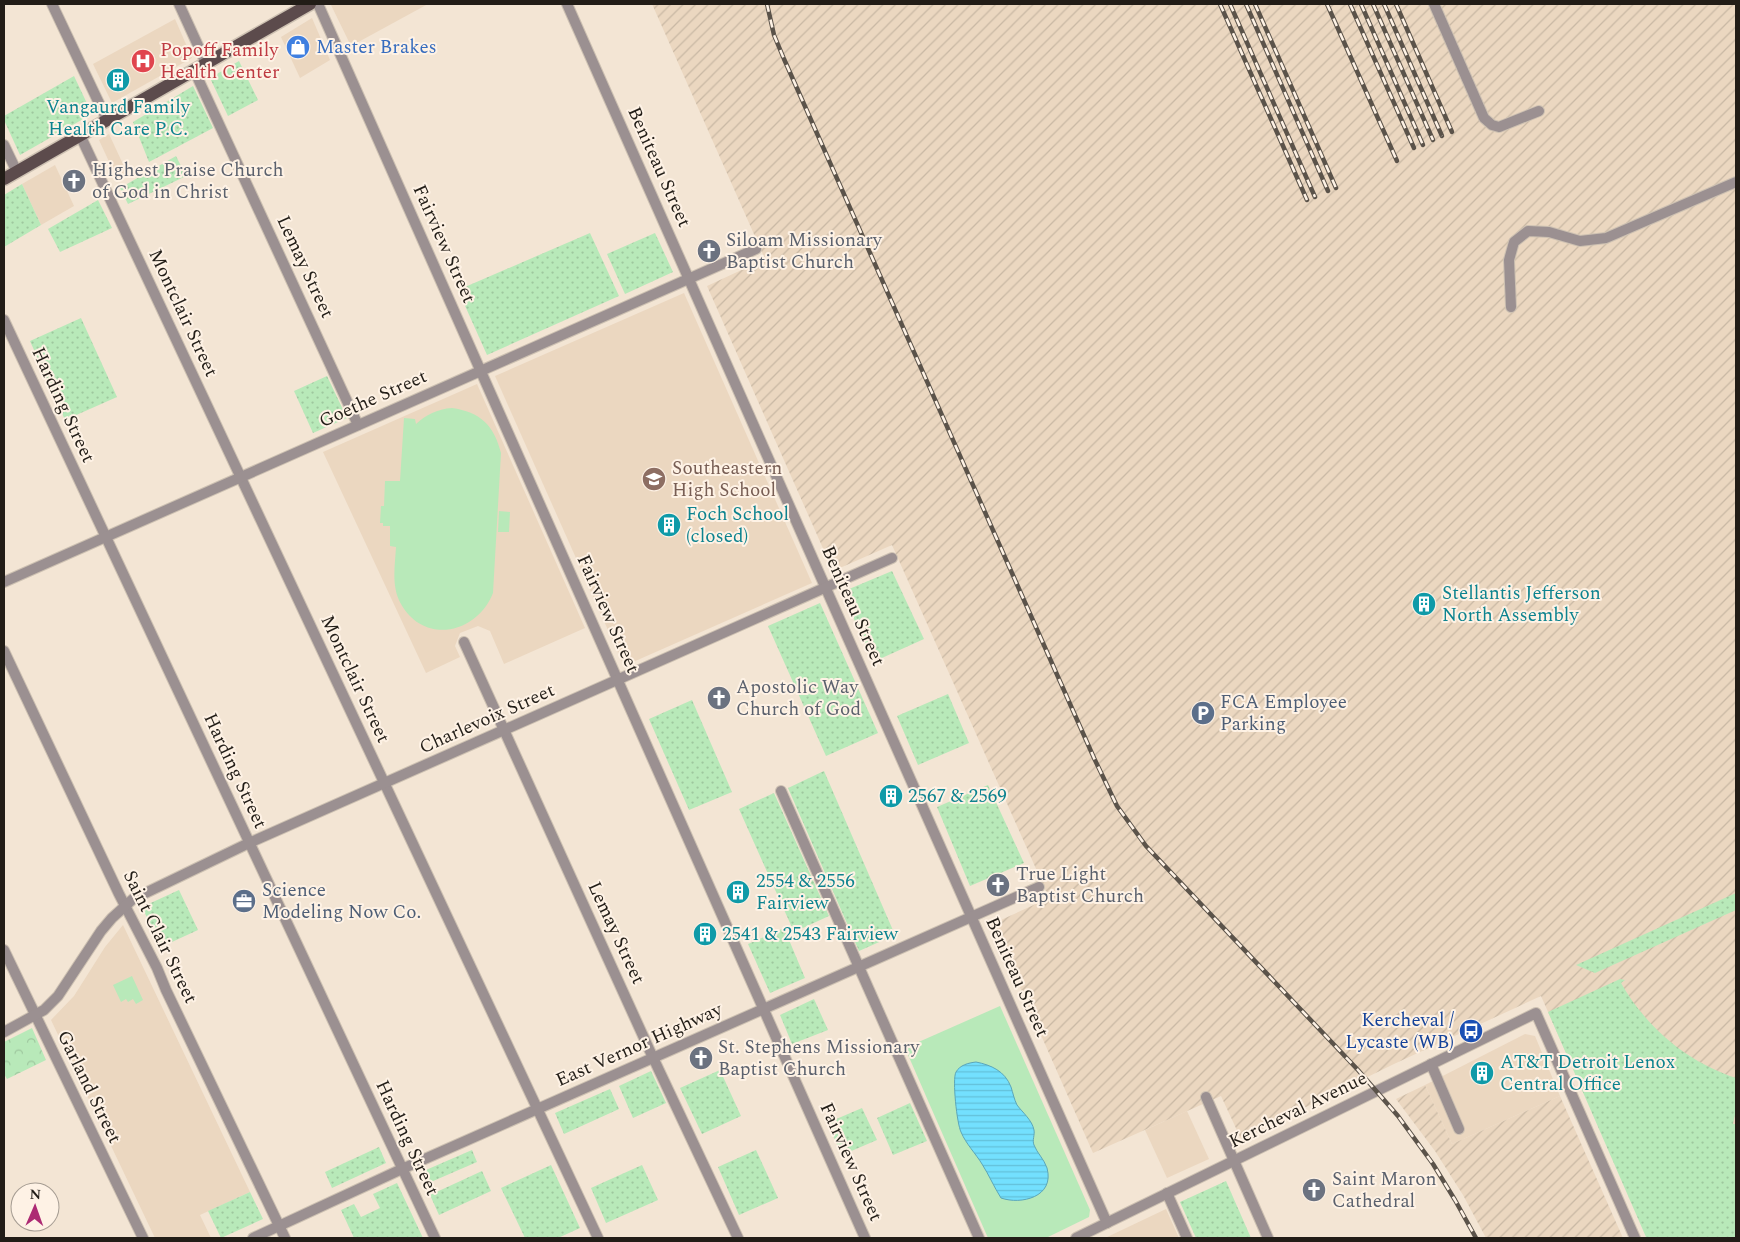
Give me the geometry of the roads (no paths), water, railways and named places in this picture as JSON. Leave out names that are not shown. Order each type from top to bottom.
[{"type":"main road","points":[[4,179],[310,4]]},
{"type":"street","points":[[52,4],[107,120]]},
{"type":"street","name":"Lemay Street","points":[[179,4],[200,67],[358,425]]},
{"type":"street","name":"Fairview Street","points":[[318,4],[865,1238]]},
{"type":"street","name":"Beniteau Street","points":[[567,4],[1107,1223]]},
{"type":"street","points":[[1434,4],[1484,118],[1492,125],[1499,127],[1539,111]]},
{"type":"street","name":"Montclair Street","points":[[80,135],[598,1238]]},
{"type":"street","points":[[4,145],[16,172]]},
{"type":"street","points":[[1511,307],[1510,260],[1514,242],[1528,232],[1549,232],[1580,241],[1606,238],[1736,182]]},
{"type":"street","name":"Goethe Street","points":[[4,582],[756,249]]},
{"type":"street","name":"Harding Street","points":[[4,320],[435,1238]]},
{"type":"street","name":"Charlevoix Street","points":[[4,1032],[44,1010],[58,996],[101,931],[133,899],[250,843],[892,558]]},
{"type":"street","name":"Lemay Street","points":[[464,642],[738,1238]]},
{"type":"street","name":"Saint Clair Street","points":[[4,651],[285,1238]]},
{"type":"street","points":[[781,791],[979,1238]]},
{"type":"street","name":"East Vernor Highway","points":[[253,1238],[402,1169],[1039,887]]},
{"type":"street","name":"Garland Street","points":[[4,950],[143,1238]]},
{"type":"street","name":"Kercheval Avenue","points":[[1076,1238],[1088,1236],[1107,1223],[1167,1193],[1536,1013],[1635,1238]]},
{"type":"street","points":[[1431,1064],[1459,1129]]},
{"type":"street","points":[[1206,1097],[1268,1238]]},
{"type":"street","points":[[1167,1193],[1187,1238]]},
{"type":"water","points":[[976,1062],[992,1067],[1005,1077],[1011,1087],[1017,1105],[1033,1126],[1034,1145],[1046,1165],[1048,1178],[1046,1186],[1034,1196],[1018,1200],[1001,1198],[985,1168],[961,1132],[956,1102],[955,1076],[962,1066]]},
{"type":"railway","points":[[767,4],[774,35],[784,59],[1117,806],[1146,846],[1358,1070],[1398,1116],[1433,1164],[1476,1238]]},
{"type":"railway","points":[[1220,4],[1307,200]]},
{"type":"railway","points":[[1230,4],[1315,197]]},
{"type":"railway","points":[[1246,4],[1328,191]]},
{"type":"railway","points":[[1255,4],[1336,188]]},
{"type":"railway","points":[[1327,4],[1397,161]]},
{"type":"railway","points":[[1350,4],[1414,148]]},
{"type":"railway","points":[[1361,4],[1423,145]]},
{"type":"railway","points":[[1373,4],[1433,140]]},
{"type":"railway","points":[[1384,4],[1442,136]]},
{"type":"railway","points":[[1396,4],[1452,132]]},
{"type":"place","name":"Master Brakes","points":[[298,47]]},
{"type":"place","name":"Popoff Family Health Center","points":[[143,61]]},
{"type":"place","name":"Vangaurd Family Health Care P.C.","points":[[118,80]]},
{"type":"place","name":"Highest Praise Church of God in Christ","points":[[74,181]]},
{"type":"place","name":"Siloam Missionary Baptist Church","points":[[709,251]]},
{"type":"place","name":"Southeastern High School","points":[[654,479]]},
{"type":"place","name":"Foch School (closed)","points":[[669,525]]},
{"type":"place","name":"Stellantis Jefferson North Assembly","points":[[1424,604]]},
{"type":"place","name":"Apostolic Way Church of God","points":[[719,698]]},
{"type":"place","name":"FCA Employee Parking","points":[[1203,713]]},
{"type":"place","name":"2567 & 2569","points":[[891,796]]},
{"type":"place","name":"True Light Baptist Church","points":[[998,885]]},
{"type":"place","name":"2554 & 2556 Fairview","points":[[738,892]]},
{"type":"place","name":"Science Modeling Now Co.","points":[[244,901]]},
{"type":"place","name":"2541 & 2543 Fairview","points":[[705,934]]},
{"type":"place","name":"Kercheval / Lycaste (WB)","points":[[1471,1031]]},
{"type":"place","name":"St. Stephens Missionary Baptist Church","points":[[701,1058]]},
{"type":"place","name":"AT&T Detroit Lenox Central Office","points":[[1482,1073]]},
{"type":"place","name":"Saint Maron Cathedral","points":[[1314,1190]]}]
